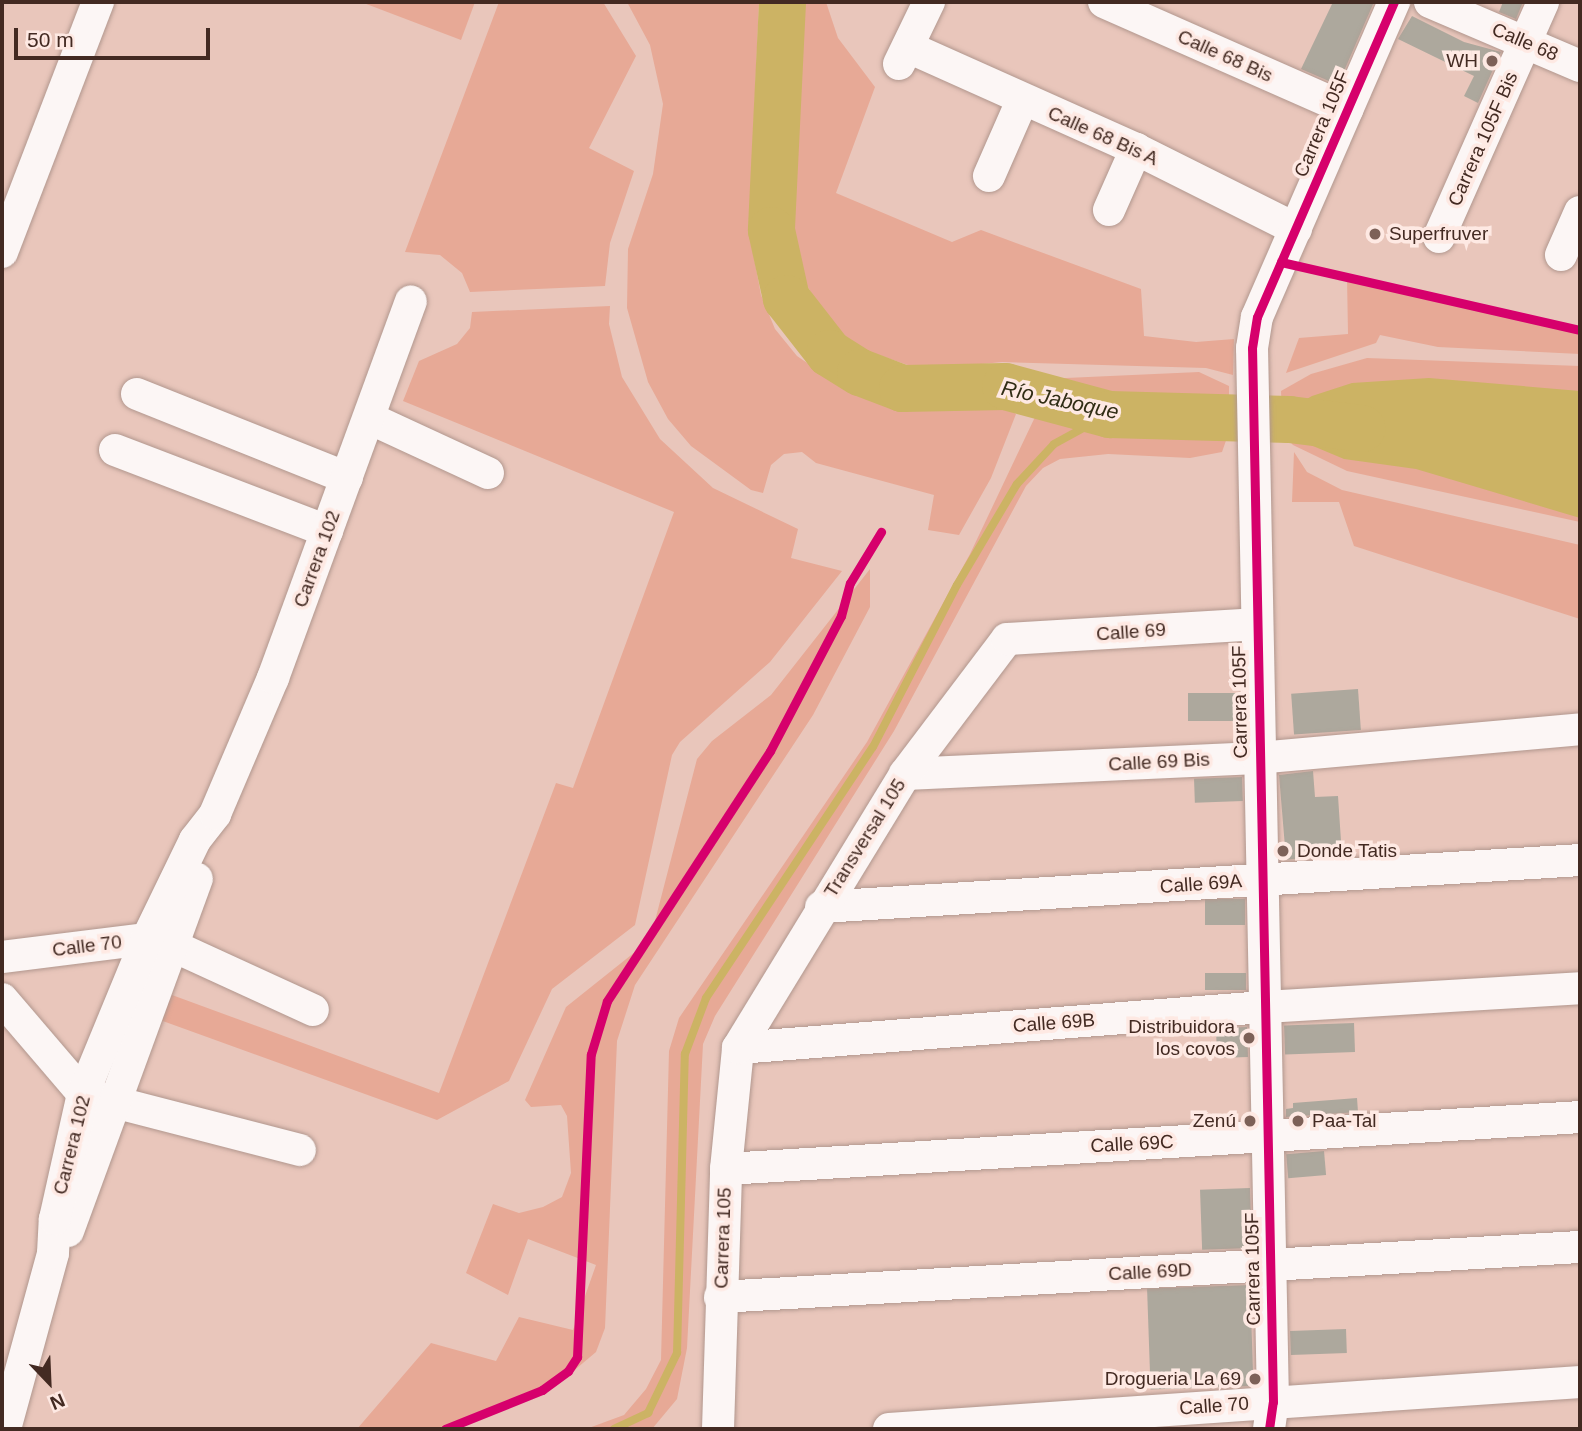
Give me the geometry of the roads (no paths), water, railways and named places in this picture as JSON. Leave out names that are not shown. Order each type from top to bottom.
[{"type":"street","points":[[2,252],[98,2]]},
{"type":"street","name":"Calle 68 Bis A","points":[[929,2],[904,55],[1136,149],[1296,229]]},
{"type":"street","name":"Calle 68 Bis","points":[[1104,2],[1347,109]]},
{"type":"street","name":"Carrera 105F","points":[[1271,1415],[1268,1136],[1252,501],[1252,348],[1257,317],[1394,2]]},
{"type":"street","name":"Calle 68","points":[[1430,2],[1580,66]]},
{"type":"street","name":"Carrera 105F Bis","points":[[1439,237],[1543,2]]},
{"type":"street","points":[[989,176],[1022,101]]},
{"type":"street","points":[[1109,209],[1136,149]]},
{"type":"street","points":[[1561,255],[1580,212]]},
{"type":"street","name":"Carrera 102","points":[[5,1417],[12,1364],[53,1253],[73,1223],[114,1103],[159,942],[195,840],[215,814],[272,678],[411,301]]},
{"type":"street","points":[[137,394],[347,478]]},
{"type":"street","points":[[369,418],[488,473]]},
{"type":"street","points":[[115,450],[327,531]]},
{"type":"street","name":"Calle 69","points":[[1007,639],[1256,624]]},
{"type":"street","name":"Transversal 105","points":[[738,1048],[821,907],[905,774],[1007,639]]},
{"type":"street","name":"Calle 69 Bis","points":[[905,774],[1258,758],[1580,729]]},
{"type":"street","name":"Calle 69A","points":[[821,907],[1580,860]]},
{"type":"street","points":[[159,942],[313,1010]]},
{"type":"street","name":"Carrera 102","points":[[53,1253],[55,1219],[83,1094],[159,942]]},
{"type":"street","name":"Calle 70","points":[[2,957],[159,942]]},
{"type":"street","name":"Calle 69B","points":[[738,1048],[1264,1007],[1580,988]]},
{"type":"street","points":[[2,999],[83,1094],[300,1150]]},
{"type":"street","name":"Carrera 105","points":[[718,1429],[726,1168],[738,1048]]},
{"type":"street","name":"Calle 69C","points":[[726,1168],[1580,1117]]},
{"type":"street","name":"Calle 69D","points":[[720,1297],[1580,1247]]},
{"type":"street","name":"Calle 70","points":[[892,1429],[1271,1415],[1580,1382]]},
{"type":"waterway","name":"Río Jaboque","points":[[782,2],[771,230],[786,298],[829,353],[860,372],[902,388],[1005,386],[1109,414],[1289,419],[1361,428]]},
{"type":"waterway","points":[[614,1429],[648,1413],[677,1353],[685,1054],[706,998],[873,747],[957,585],[1017,484],[1054,444],[1109,414]]},
{"type":"place","name":"WH","points":[[1492,61]]},
{"type":"place","name":"Superfruver","points":[[1375,234]]},
{"type":"place","name":"Donde Tatis","points":[[1283,851]]},
{"type":"place","name":"Distribuidora los covos","points":[[1249,1038]]},
{"type":"place","name":"Zenú","points":[[1250,1121]]},
{"type":"place","name":"Paa-Tal","points":[[1298,1121]]},
{"type":"place","name":"Drogueria La 69","points":[[1255,1379]]}]
